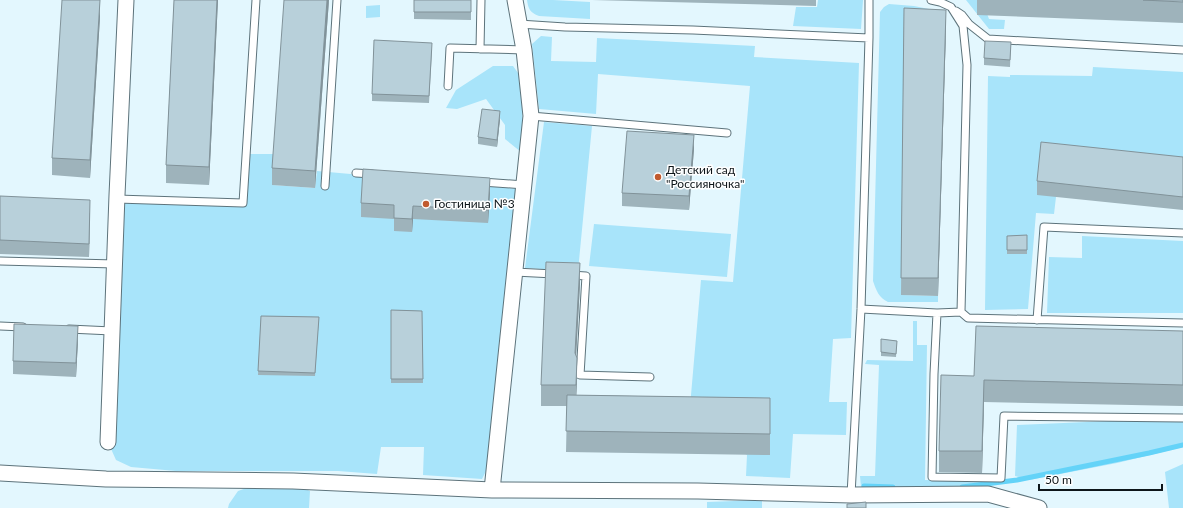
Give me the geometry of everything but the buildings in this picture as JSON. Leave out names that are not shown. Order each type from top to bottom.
[{"type":"street","points":[[108,442],[126,0]]},
{"type":"street","points":[[492,490],[531,116],[524,50],[515,0]]},
{"type":"street","points":[[0,473],[106,479],[293,481],[492,490],[698,491],[851,495],[988,494],[1039,508]]},
{"type":"lane","points":[[117,199],[243,203],[256,0]]},
{"type":"lane","points":[[325,186],[338,0]]},
{"type":"lane","points":[[480,49],[481,0]]},
{"type":"lane","points":[[851,495],[861,309],[869,0]]},
{"type":"lane","points":[[931,0],[951,7],[988,39],[1183,50]]},
{"type":"lane","points":[[951,7],[963,26],[967,65],[961,312]]},
{"type":"lane","points":[[519,24],[869,38]]},
{"type":"lane","points":[[448,86],[450,48],[524,50]]},
{"type":"lane","points":[[531,116],[727,133]]},
{"type":"lane","points":[[356,173],[379,175]]},
{"type":"lane","points":[[478,181],[524,184]]},
{"type":"lane","points":[[1037,320],[1044,227],[1183,233]]},
{"type":"lane","points":[[0,261],[115,264]]},
{"type":"lane","points":[[515,272],[586,276],[580,376],[650,377]]},
{"type":"lane","points":[[861,309],[937,313],[961,312],[968,318],[1183,323]]},
{"type":"lane","points":[[937,313],[932,477],[1001,478],[1004,416],[1183,418]]},
{"type":"lane","points":[[0,326],[30,328]]},
{"type":"lane","points":[[60,329],[113,331]]},
{"type":"shaded area","points":[[527,0],[590,2],[590,19],[539,16],[530,10]]},
{"type":"shaded area","points":[[818,0],[863,0],[861,29],[793,26],[796,7],[817,7]]},
{"type":"shaded area","points":[[966,0],[982,0],[989,19],[1005,20],[1004,29],[989,29]]},
{"type":"shaded area","points":[[889,4],[914,6],[944,12],[946,28],[905,25],[902,295],[938,296],[938,302],[888,302],[880,296],[873,281],[880,12]]},
{"type":"shaded area","points":[[380,5],[380,17],[366,18],[366,6]]},
{"type":"shaded area","points":[[541,36],[552,37],[551,61],[596,62],[597,38],[755,46],[754,57],[859,63],[851,338],[833,339],[829,402],[847,402],[846,435],[793,434],[790,478],[746,476],[747,455],[689,418],[701,280],[733,282],[750,86],[598,74],[596,114],[539,109],[532,44]]},
{"type":"shaded area","points":[[493,66],[513,66],[521,77],[523,136],[521,152],[505,139],[505,125],[486,99],[457,109],[446,108],[456,90]]},
{"type":"shaded area","points":[[1093,67],[1183,72],[1183,170],[1056,197],[1054,214],[1036,213],[1028,309],[985,310],[988,76],[1092,76]]},
{"type":"shaded area","points":[[544,122],[592,126],[578,271],[525,268]]},
{"type":"shaded area","points":[[246,154],[274,154],[272,185],[315,188],[317,171],[519,189],[491,461],[482,479],[423,475],[424,447],[381,447],[377,474],[338,471],[176,471],[131,467],[116,460],[108,442],[117,199],[243,203]]},
{"type":"shaded area","points":[[594,224],[731,234],[727,277],[589,266]]},
{"type":"shaded area","points":[[1082,236],[1183,241],[1183,313],[1047,313],[1049,257],[1082,258]]},
{"type":"shaded area","points":[[913,321],[917,321],[917,345],[927,345],[925,480],[995,481],[969,490],[866,491],[861,487],[860,476],[875,476],[879,365],[865,364],[867,360],[913,361]]},
{"type":"shaded area","points":[[1110,421],[1183,422],[1183,447],[1117,463],[1029,480],[1015,476],[1017,425]]},
{"type":"shaded area","points":[[1183,464],[1183,508],[1169,508],[1165,472]]},
{"type":"shaded area","points":[[255,485],[296,485],[310,491],[309,508],[228,508],[238,491]]},
{"type":"shaded area","points":[[762,500],[762,508],[707,508],[707,502]]},
{"type":"waterway","points":[[962,487],[1017,480],[1183,445]]},
{"type":"waterway","points":[[864,486],[893,487]]},
{"type":"place","name":"Детский сад \"Россияночка\"","points":[[658,177]]},
{"type":"place","name":"Гостиница №3","points":[[426,204]]}]
